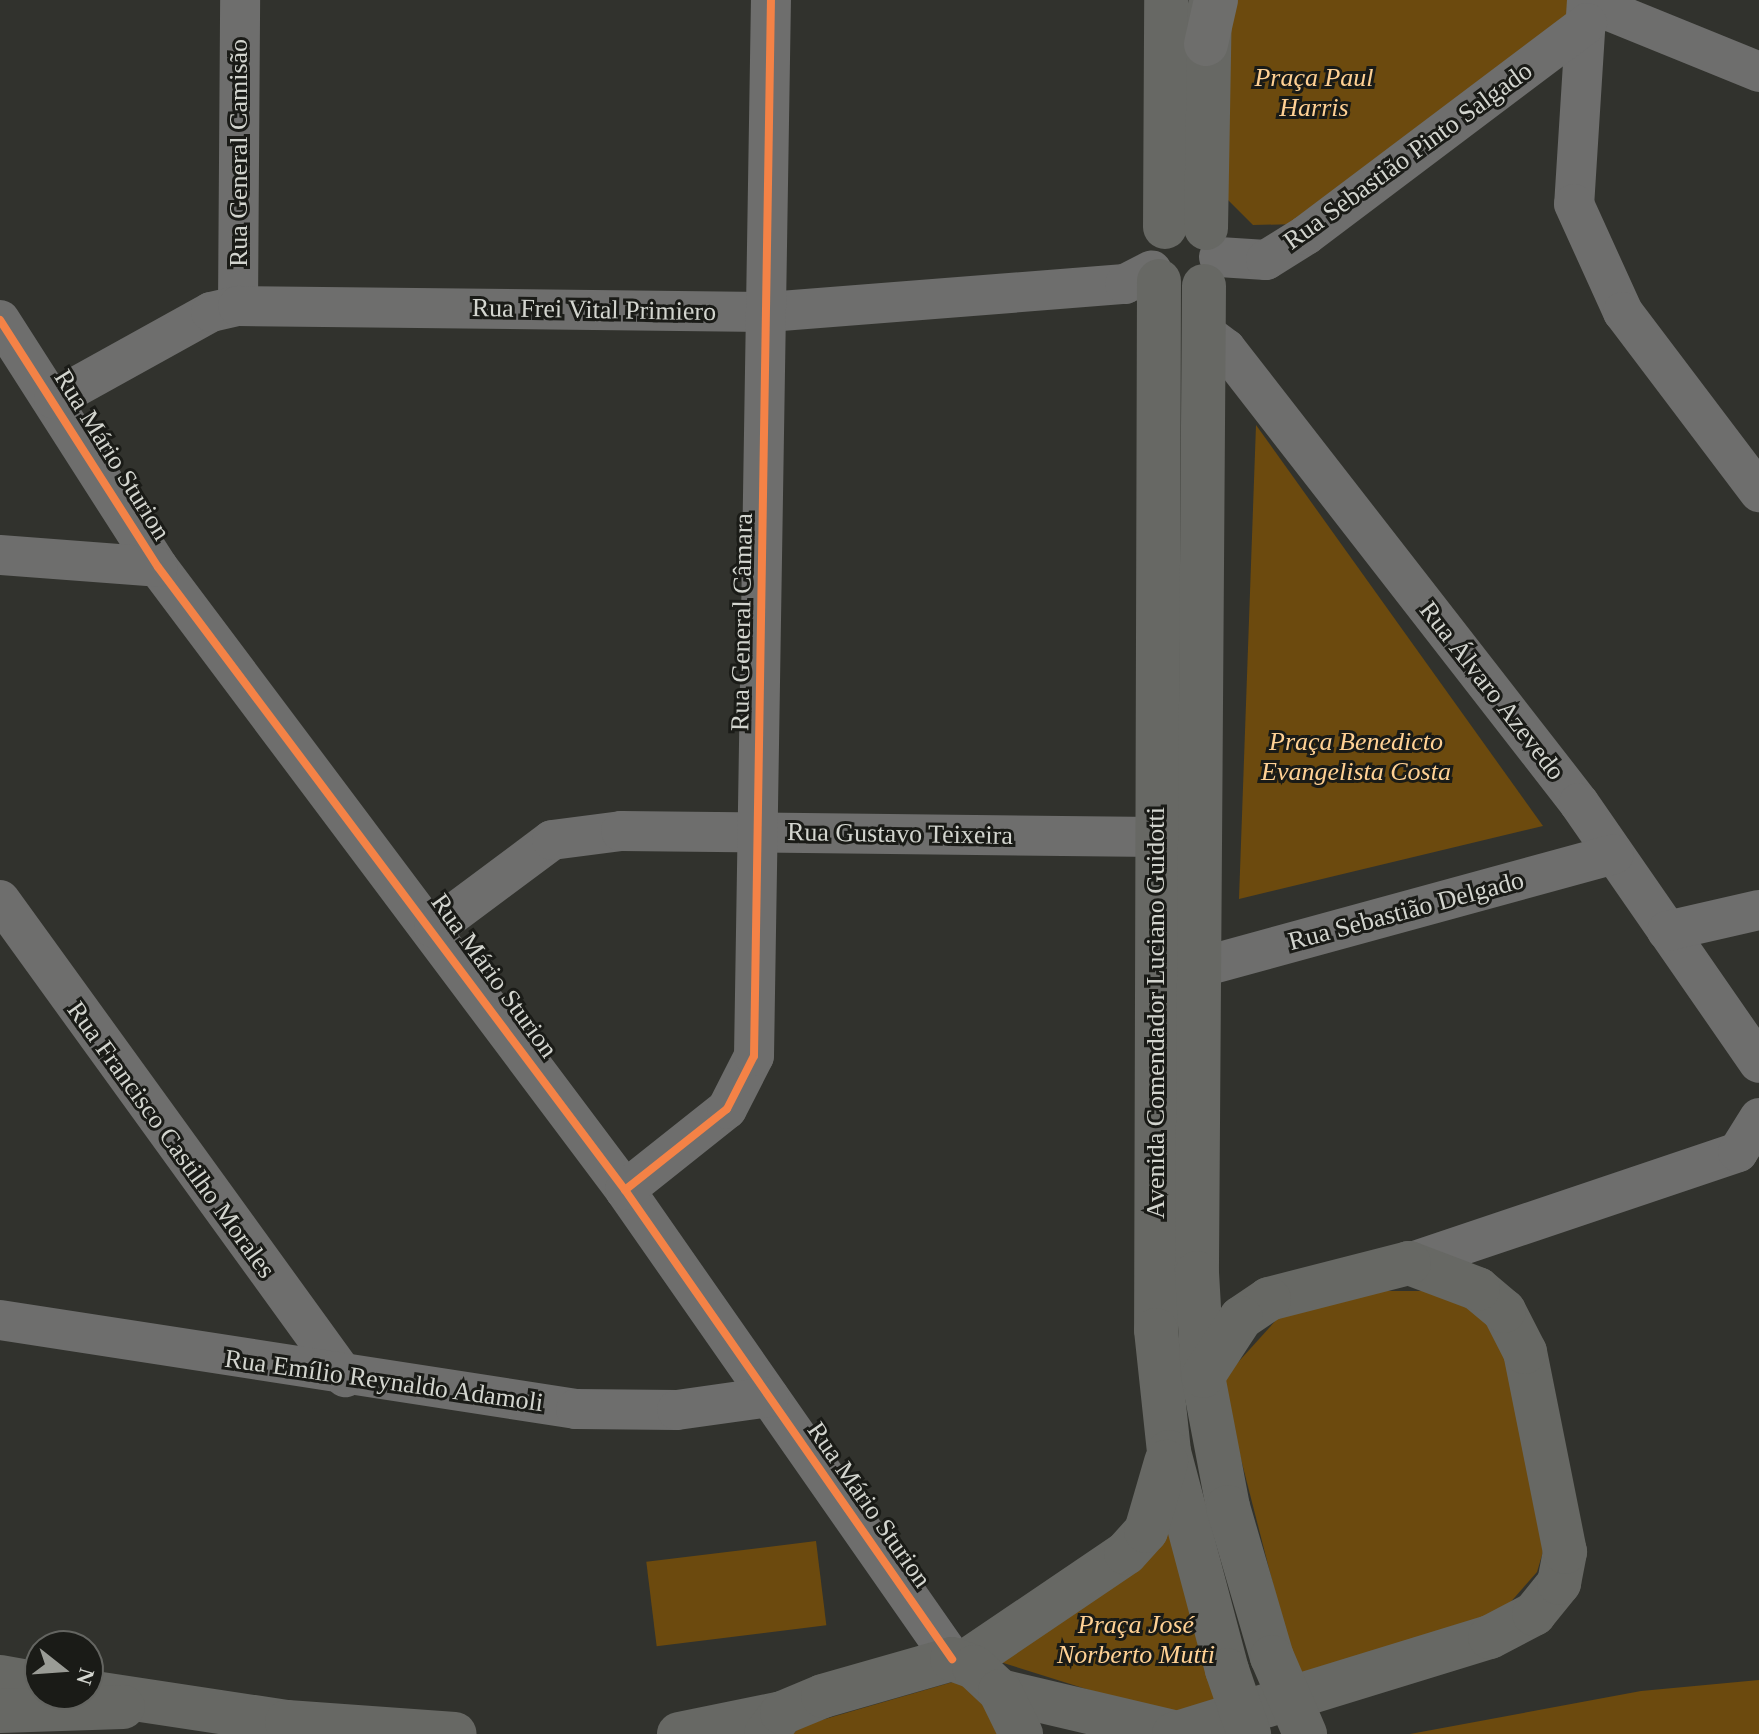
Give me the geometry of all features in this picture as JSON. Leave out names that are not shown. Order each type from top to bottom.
[{"type":"main road","name":"Avenida Comendador Luciano Guidotti","points":[[1166,0],[1206,334],[1197,1273],[1203,1376],[1228,1507],[1272,1657],[1305,1734]]},
{"type":"main road","name":"Avenida Comendador Luciano Guidotti","points":[[1198,250],[1206,44],[1213,0]]},
{"type":"main road","points":[[1156,276],[1180,291],[1198,250]]},
{"type":"main road","name":"Avenida Comendador Luciano Guidotti","points":[[1156,276],[1156,1330],[1169,1452],[1227,1670],[1249,1734]]},
{"type":"main road","points":[[959,1661],[1000,1691],[1176,1733],[1490,1637],[1534,1614],[1559,1583],[1562,1512],[1525,1352],[1504,1311],[1478,1289],[1409,1263],[1269,1299],[1241,1318],[1203,1376]]},
{"type":"main road","points":[[1197,1273],[1242,1295],[1269,1299]]},
{"type":"main road","points":[[679,1734],[774,1724],[901,1672],[959,1661],[1126,1553],[1146,1531],[1169,1452]]},
{"type":"main road","points":[[0,1677],[24,1681]]},
{"type":"main road","points":[[1000,1691],[1021,1734]]},
{"type":"main road","points":[[104,1695],[161,1705],[452,1734]]},
{"type":"main road","points":[[0,1711],[161,1705]]},
{"type":"street","name":"Rua General Camisão","points":[[238,306],[240,0]]},
{"type":"street","name":"Rua General Câmara","points":[[625,1190],[727,1109],[754,1056],[771,0]]},
{"type":"street","name":"Rua Sebastião Pinto Salgado","points":[[1198,250],[1266,260],[1306,235],[1587,8]]},
{"type":"street","points":[[1759,72],[1587,8],[1574,204],[1623,312],[1759,492]]},
{"type":"street","name":"Rua Frei Vital Primiero","points":[[54,399],[211,312],[238,306],[768,312],[1125,284],[1156,276]]},
{"type":"street","name":"Rua Mário Sturion","points":[[0,320],[54,399],[158,567],[434,928],[625,1190],[896,1579],[959,1661]]},
{"type":"street","name":"Rua Álvaro Azevedo","points":[[1206,334],[1226,349],[1614,854],[1759,1063]]},
{"type":"street","points":[[0,555],[158,567]]},
{"type":"street","name":"Rua Gustavo Teixeira","points":[[434,928],[552,840],[621,831],[1156,837]]},
{"type":"street","name":"Rua Sebastião Delgado","points":[[1198,968],[1614,854]]},
{"type":"street","name":"Rua Francisco Castilho Morales","points":[[0,900],[345,1377]]},
{"type":"street","points":[[1667,931],[1759,910]]},
{"type":"street","points":[[1409,1263],[1738,1152],[1754,1127]]},
{"type":"street","name":"Rua Emílio Reynaldo Adamoli","points":[[0,1320],[345,1377],[576,1409],[677,1410],[769,1397]]},
{"type":"street","name":"Rua Mário Sturion","points":[[896,1579],[908,1634],[901,1672]]},
{"type":"green space","name":"Praça Paul Harris","points":[[1230,0],[1571,0],[1571,11],[1299,224],[1253,225],[1218,190]]},
{"type":"green space","name":"Praça Benedicto Evangelista Costa","points":[[1256,425],[1543,826],[1239,899]]},
{"type":"green space","points":[[1383,1291],[1439,1291],[1484,1316],[1502,1339],[1548,1535],[1537,1572],[1501,1613],[1297,1678],[1221,1381],[1278,1318]]},
{"type":"green space","name":"Praça José Norberto Mutti","points":[[1169,1515],[1221,1704],[1169,1715],[997,1661]]},
{"type":"green space","points":[[816,1541],[826,1625],[657,1646],[646,1562]]},
{"type":"green space","points":[[963,1679],[1006,1734],[793,1734],[801,1726]]},
{"type":"green space","points":[[1759,1680],[1759,1734],[1410,1734],[1641,1691]]},
{"type":"cycle path","points":[[625,1190],[727,1109],[754,1056],[771,0]]},
{"type":"cycle path","points":[[0,320],[158,567],[625,1190],[952,1659]]}]
